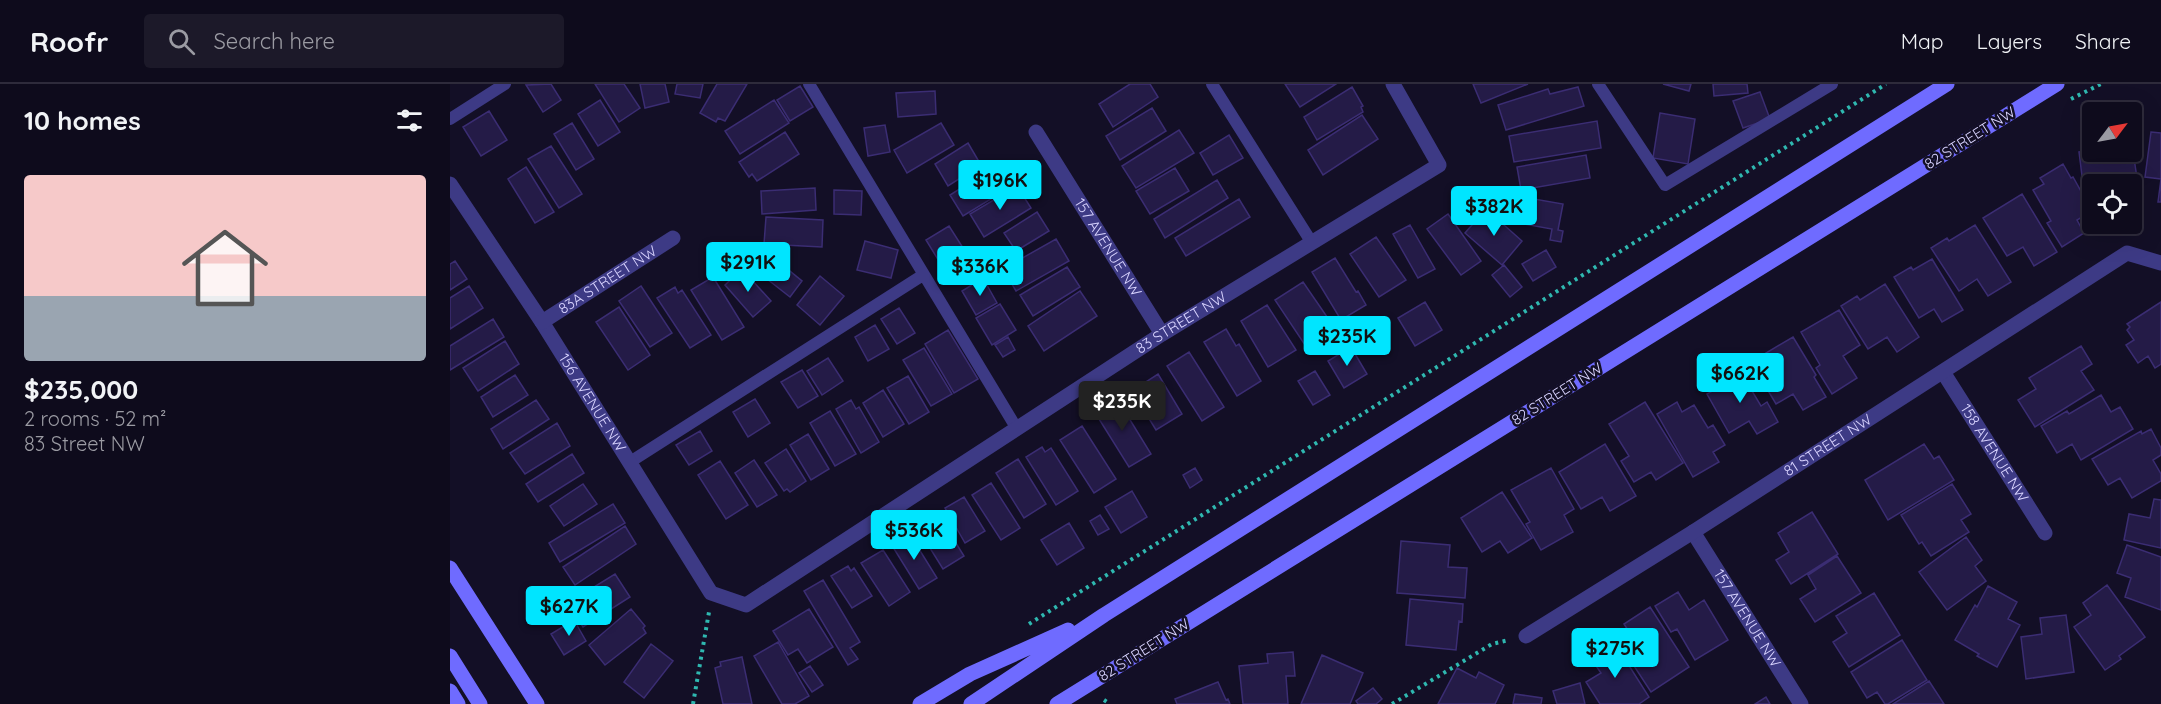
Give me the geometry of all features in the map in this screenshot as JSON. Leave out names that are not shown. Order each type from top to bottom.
[{"type":"main road","points":[[971,704],[1104,615],[1947,84]]},
{"type":"main road","name":"82 STREET NW","points":[[1057,704],[2057,84]]},
{"type":"main road","points":[[450,568],[537,704]]},
{"type":"main road","points":[[920,704],[970,674],[1104,615]]},
{"type":"main road","points":[[450,656],[480,704]]},
{"type":"main road","points":[[450,691],[458,704]]},
{"type":"street","name":"83 STREET NW","points":[[711,593],[746,605],[1162,334],[1439,165],[1393,84]]},
{"type":"street","name":"157 AVENUE NW","points":[[1036,132],[1162,334]]},
{"type":"street","name":"156 AVENUE NW","points":[[450,184],[542,322],[711,593]]},
{"type":"street","name":"83A STREET NW","points":[[542,322],[673,238]]},
{"type":"street","name":"81 STREET NW","points":[[1526,636],[1693,532],[2127,253],[2161,263]]},
{"type":"street","name":"158 AVENUE NW","points":[[1943,372],[2045,533]]},
{"type":"street","name":"157 AVENUE NW","points":[[1693,532],[1801,704]]},
{"type":"lane","points":[[450,119],[505,84]]},
{"type":"lane","points":[[809,84],[1017,429]]},
{"type":"lane","points":[[1212,84],[1312,243]]},
{"type":"lane","points":[[1598,84],[1665,185],[1832,84]]},
{"type":"lane","points":[[630,462],[923,275]]},
{"type":"path","points":[[1023,627],[1886,84]]},
{"type":"path","points":[[693,704],[711,593]]},
{"type":"path","points":[[1392,704],[1492,644],[1526,636]]},
{"type":"path","points":[[1104,700],[1110,704]]},
{"type":"building","points":[[551,84],[561,100],[543,112],[526,85]]},
{"type":"building","points":[[595,84],[624,84],[640,108],[619,122]]},
{"type":"building","points":[[640,84],[665,84],[669,102],[645,108]]},
{"type":"building","points":[[677,84],[703,84],[700,98],[675,94]]},
{"type":"building","points":[[717,84],[747,84],[725,121],[718,118],[716,122],[700,113]]},
{"type":"building","points":[[1130,84],[1150,84],[1158,97],[1113,127],[1099,104]]},
{"type":"building","points":[[1285,84],[1336,84],[1300,107]]},
{"type":"building","points":[[1473,84],[1528,84],[1481,103]]},
{"type":"building","points":[[1663,84],[1691,84],[1689,91]]},
{"type":"building","points":[[1713,84],[1747,84],[1748,93],[1714,96]]},
{"type":"building","points":[[800,86],[813,107],[790,121],[777,100]]},
{"type":"building","points":[[1352,87],[1363,106],[1361,107],[1363,112],[1317,140],[1304,117]]},
{"type":"building","points":[[1578,87],[1584,106],[1506,130],[1498,105],[1548,89],[1550,94]]},
{"type":"building","points":[[935,91],[936,114],[898,117],[896,93]]},
{"type":"building","points":[[1760,92],[1770,119],[1743,128],[1733,101]]},
{"type":"building","points":[[600,100],[620,132],[598,146],[578,114]]},
{"type":"building","points":[[774,100],[789,123],[740,154],[725,131]]},
{"type":"building","points":[[1152,108],[1166,131],[1120,160],[1106,136]]},
{"type":"building","points":[[489,111],[507,140],[481,156],[463,127]]},
{"type":"building","points":[[1660,113],[1695,119],[1688,164],[1653,158]]},
{"type":"building","points":[[1362,115],[1378,139],[1323,175],[1308,150]]},
{"type":"building","points":[[1597,121],[1601,148],[1514,162],[1509,136]]},
{"type":"building","points":[[572,123],[594,159],[576,170],[554,134]]},
{"type":"building","points":[[941,123],[954,145],[907,173],[894,150]]},
{"type":"building","points":[[885,125],[890,152],[868,156],[864,128]]},
{"type":"building","points":[[1179,130],[1194,153],[1136,188],[1122,166]]},
{"type":"building","points":[[785,132],[799,154],[757,181],[752,174],[749,177],[739,162]]},
{"type":"building","points":[[2151,132],[2161,133],[2161,179],[2145,177]]},
{"type":"building","points":[[1229,135],[1243,158],[1213,175],[1200,153]]},
{"type":"building","points":[[968,143],[981,165],[948,186],[935,164]]},
{"type":"building","points":[[551,146],[582,194],[559,208],[528,159]]},
{"type":"building","points":[[2079,152],[2082,152],[2082,162],[2135,162],[2136,174],[2082,174],[2082,176]]},
{"type":"building","points":[[1586,155],[1590,178],[1521,190],[1517,167]]},
{"type":"building","points":[[2063,164],[2082,193],[2082,217],[2077,220],[2082,234],[2062,247],[2047,223],[2051,221],[2033,190],[2044,184],[2040,178]]},
{"type":"building","points":[[996,166],[1009,188],[963,216],[950,195]]},
{"type":"building","points":[[526,167],[554,212],[535,223],[508,179]]},
{"type":"building","points":[[1175,168],[1189,191],[1150,214],[1136,191]]},
{"type":"building","points":[[2161,179],[2161,202],[2158,202]]},
{"type":"building","points":[[1217,180],[1228,198],[1165,238],[1154,219]]},
{"type":"building","points":[[1017,186],[1031,208],[984,237],[970,214]]},
{"type":"building","points":[[815,188],[816,210],[762,214],[761,191]]},
{"type":"building","points":[[834,190],[862,191],[861,215],[834,214]]},
{"type":"building","points":[[1506,194],[1563,204],[1558,230],[1563,231],[1561,242],[1550,240],[1552,229],[1501,220]]},
{"type":"building","points":[[2022,194],[2057,252],[2034,266],[2023,247],[2007,256],[1983,218]]},
{"type":"building","points":[[1239,199],[1250,217],[1186,256],[1175,238]]},
{"type":"building","points":[[1486,209],[1522,241],[1502,265],[1465,233]]},
{"type":"building","points":[[1037,212],[1049,231],[1016,251],[1004,233]]},
{"type":"building","points":[[1448,214],[1481,261],[1461,275],[1427,229]]},
{"type":"building","points":[[766,217],[823,220],[822,247],[764,244]]},
{"type":"building","points":[[1410,225],[1435,269],[1418,278],[1393,234]]},
{"type":"building","points":[[1975,225],[2011,282],[1988,296],[1977,279],[1959,291],[1931,248],[1947,238],[1949,241]]},
{"type":"building","points":[[949,226],[965,251],[942,266],[926,240]]},
{"type":"building","points":[[1376,237],[1406,280],[1379,297],[1350,254]]},
{"type":"building","points":[[1056,239],[1069,261],[1016,291],[1003,269]]},
{"type":"building","points":[[865,241],[898,250],[891,278],[857,270]]},
{"type":"building","points":[[758,245],[802,281],[790,297],[758,272],[760,269],[748,259]]},
{"type":"building","points":[[1546,250],[1556,267],[1533,281],[1522,264]]},
{"type":"building","points":[[1335,258],[1366,305],[1341,320],[1312,272]]},
{"type":"building","points":[[1932,259],[1963,310],[1942,322],[1934,309],[1919,318],[1894,277],[1911,267],[1913,270]]},
{"type":"building","points":[[455,261],[467,279],[450,290],[450,264]]},
{"type":"building","points":[[1504,265],[1522,287],[1510,297],[1492,275]]},
{"type":"building","points":[[1067,267],[1080,287],[1033,316],[1020,295]]},
{"type":"building","points":[[742,269],[771,301],[753,317],[725,285]]},
{"type":"building","points":[[820,276],[844,296],[820,325],[797,305]]},
{"type":"building","points":[[713,277],[744,327],[722,340],[691,290]]},
{"type":"building","points":[[983,278],[997,303],[976,315],[962,291]]},
{"type":"building","points":[[1303,282],[1334,327],[1305,345],[1275,300]]},
{"type":"building","points":[[1885,284],[1919,337],[1897,352],[1887,337],[1868,349],[1841,306],[1857,296],[1860,300]]},
{"type":"building","points":[[469,286],[483,308],[450,329],[450,298]]},
{"type":"building","points":[[641,286],[672,333],[650,347],[619,301]]},
{"type":"building","points":[[675,287],[678,293],[682,290],[711,335],[690,348],[657,298]]},
{"type":"building","points":[[1080,291],[1097,316],[1044,351],[1028,326]]},
{"type":"building","points":[[1425,302],[1442,330],[1415,346],[1398,318]]},
{"type":"building","points":[[2161,302],[2161,364],[2155,368],[2148,356],[2138,363],[2126,345],[2134,340],[2127,330],[2130,327],[2127,324]]},
{"type":"building","points":[[1000,304],[1016,330],[992,345],[976,318]]},
{"type":"building","points":[[1267,305],[1296,350],[1268,367],[1241,321]]},
{"type":"building","points":[[619,307],[650,355],[628,370],[596,322]]},
{"type":"building","points":[[899,308],[915,333],[897,344],[881,319]]},
{"type":"building","points":[[1839,310],[1860,345],[1843,356],[1857,378],[1832,394],[1816,368],[1820,365],[1801,332]]},
{"type":"building","points":[[493,319],[504,337],[450,370],[450,346]]},
{"type":"building","points":[[875,325],[889,349],[868,361],[855,337]]},
{"type":"building","points":[[1226,329],[1236,346],[1239,344],[1261,381],[1237,396],[1204,342]]},
{"type":"building","points":[[948,330],[978,379],[954,393],[925,344]]},
{"type":"building","points":[[1008,337],[1015,350],[1003,357],[995,345]]},
{"type":"building","points":[[1793,337],[1816,375],[1814,377],[1826,397],[1803,410],[1793,394],[1776,404],[1751,362]]},
{"type":"building","points":[[505,341],[519,364],[478,391],[463,368]]},
{"type":"building","points":[[2081,346],[2092,364],[2081,371],[2094,390],[2035,427],[2018,400],[2036,389],[2029,378]]},
{"type":"building","points":[[1351,347],[1367,374],[1344,388],[1328,361]]},
{"type":"building","points":[[924,348],[952,394],[931,406],[903,360]]},
{"type":"building","points":[[1189,352],[1224,407],[1202,421],[1167,366]]},
{"type":"building","points":[[828,358],[843,381],[822,395],[807,371]]},
{"type":"building","points":[[1737,366],[1761,406],[1767,402],[1778,422],[1757,434],[1749,421],[1729,433],[1707,394],[1723,385],[1718,377]]},
{"type":"building","points":[[802,370],[818,396],[798,408],[781,382]]},
{"type":"building","points":[[1315,371],[1330,395],[1313,405],[1298,381]]},
{"type":"building","points":[[1158,374],[1182,414],[1156,430],[1132,391]]},
{"type":"building","points":[[515,375],[528,395],[493,417],[481,397]]},
{"type":"building","points":[[908,376],[929,412],[909,424],[887,388]]},
{"type":"building","points":[[883,390],[904,424],[883,437],[863,403]]},
{"type":"building","points":[[2101,395],[2111,412],[2120,407],[2133,429],[2081,460],[2072,444],[2057,453],[2041,426],[2067,411],[2069,414]]},
{"type":"building","points":[[1116,397],[1151,454],[1129,467],[1094,411]]},
{"type":"building","points":[[755,399],[770,423],[748,437],[733,412]]},
{"type":"building","points":[[536,400],[549,419],[503,449],[491,429]]},
{"type":"building","points":[[851,400],[856,409],[859,407],[879,442],[861,453],[836,409]]},
{"type":"building","points":[[1645,402],[1683,463],[1656,480],[1651,472],[1634,482],[1621,461],[1629,456],[1609,424]]},
{"type":"building","points":[[1677,402],[1682,412],[1694,405],[1708,428],[1713,425],[1725,445],[1713,452],[1719,462],[1693,477],[1657,414]]},
{"type":"building","points":[[830,411],[856,454],[835,466],[810,423]]},
{"type":"building","points":[[557,423],[570,446],[525,474],[510,453]]},
{"type":"building","points":[[1082,426],[1116,479],[1094,493],[1060,440]]},
{"type":"building","points":[[2151,429],[2161,448],[2161,455],[2153,460],[2161,474],[2161,481],[2132,498],[2120,478],[2108,485],[2092,459],[2141,431],[2142,434]]},
{"type":"building","points":[[700,431],[712,451],[689,465],[676,445]]},
{"type":"building","points":[[808,434],[829,469],[811,480],[790,445]]},
{"type":"building","points":[[1605,444],[1636,496],[1610,511],[1602,497],[1581,509],[1559,472]]},
{"type":"building","points":[[1924,444],[1934,459],[1939,456],[1954,480],[1888,520],[1865,480]]},
{"type":"building","points":[[1042,447],[1045,452],[1051,448],[1078,491],[1056,505],[1026,457]]},
{"type":"building","points":[[786,449],[806,481],[790,492],[787,489],[784,491],[765,463]]},
{"type":"building","points":[[572,454],[584,473],[538,502],[526,484]]},
{"type":"building","points":[[1018,459],[1046,504],[1024,518],[996,473]]},
{"type":"building","points":[[754,460],[777,495],[757,507],[735,473]]},
{"type":"building","points":[[720,461],[748,505],[726,519],[698,475]]},
{"type":"building","points":[[1195,468],[1202,480],[1190,488],[1183,475]]},
{"type":"building","points":[[1551,468],[1574,509],[1564,515],[1573,532],[1541,550],[1526,524],[1530,522],[1511,490]]},
{"type":"building","points":[[991,483],[1020,528],[1001,540],[972,495]]},
{"type":"building","points":[[583,484],[597,504],[564,526],[550,506]]},
{"type":"building","points":[[1952,484],[1971,514],[1961,520],[1969,532],[1931,556],[1922,542],[1919,544],[1901,515]]},
{"type":"building","points":[[1132,491],[1147,517],[1121,533],[1105,507]]},
{"type":"building","points":[[1502,492],[1532,538],[1508,553],[1500,541],[1482,552],[1461,518]]},
{"type":"building","points":[[964,497],[985,531],[965,543],[945,508]]},
{"type":"building","points":[[2154,499],[2161,500],[2161,548],[2124,540],[2129,514],[2150,518]]},
{"type":"building","points":[[613,504],[625,523],[560,562],[549,543]]},
{"type":"building","points":[[936,511],[964,556],[943,569],[915,524]]},
{"type":"building","points":[[1812,512],[1838,554],[1791,584],[1776,560],[1789,552],[1778,533]]},
{"type":"building","points":[[1100,515],[1109,529],[1098,535],[1090,521]]},
{"type":"building","points":[[1069,523],[1084,548],[1057,565],[1041,540]]},
{"type":"building","points":[[625,526],[636,544],[575,585],[563,567]]},
{"type":"building","points":[[909,533],[937,578],[919,589],[891,544]]},
{"type":"building","points":[[1966,537],[1982,560],[1975,566],[1986,581],[1947,610],[1919,572]]},
{"type":"building","points":[[1401,541],[1450,545],[1448,567],[1467,568],[1465,598],[1397,593]]},
{"type":"building","points":[[2127,545],[2161,557],[2161,610],[2125,597],[2131,578],[2117,573]]},
{"type":"building","points":[[883,550],[910,592],[889,606],[861,563]]},
{"type":"building","points":[[1837,556],[1861,593],[1815,622],[1800,599],[1816,589],[1808,575]]},
{"type":"building","points":[[848,566],[851,571],[854,568],[872,596],[852,608],[831,576]]},
{"type":"building","points":[[615,574],[630,597],[583,627],[568,603]]},
{"type":"building","points":[[823,580],[860,642],[850,648],[858,659],[848,665],[804,591]]},
{"type":"building","points":[[2107,585],[2145,637],[2119,656],[2121,659],[2105,670],[2074,627],[2091,615],[2083,603]]},
{"type":"building","points":[[1988,586],[2017,602],[2008,619],[2020,625],[1997,667],[1955,640]]},
{"type":"building","points":[[1678,592],[1689,610],[1704,600],[1728,640],[1695,660],[1677,629],[1671,632],[1655,606]]},
{"type":"building","points":[[1874,593],[1900,635],[1849,667],[1833,642],[1847,633],[1836,616]]},
{"type":"building","points":[[1410,599],[1463,604],[1456,650],[1406,645]]},
{"type":"building","points":[[1650,607],[1689,667],[1651,692],[1621,646],[1633,638],[1624,624]]},
{"type":"building","points":[[631,609],[645,626],[643,628],[646,633],[605,665],[589,645]]},
{"type":"building","points":[[809,609],[833,647],[807,663],[798,649],[788,655],[773,631]]},
{"type":"building","points":[[2066,615],[2074,672],[2026,679],[2021,637],[2042,634],[2040,618]]},
{"type":"building","points":[[574,620],[586,641],[564,655],[551,634]]},
{"type":"building","points":[[1902,640],[1927,680],[1888,704],[1885,704],[1877,692],[1867,698],[1851,672]]},
{"type":"building","points":[[778,642],[809,696],[795,704],[782,704],[754,656]]},
{"type":"building","points":[[1614,642],[1649,697],[1639,704],[1600,704],[1586,682],[1601,673],[1590,657]]},
{"type":"building","points":[[651,644],[673,661],[644,698],[624,682]]},
{"type":"building","points":[[1293,652],[1295,676],[1286,676],[1288,704],[1243,704],[1239,666],[1268,663],[1267,654]]},
{"type":"building","points":[[1322,655],[1363,673],[1350,704],[1301,704]]},
{"type":"building","points":[[742,657],[752,704],[723,704],[715,668],[721,666],[720,662]]},
{"type":"building","points":[[810,666],[823,685],[812,692],[799,673]]},
{"type":"building","points":[[1457,668],[1476,678],[1479,672],[1504,685],[1495,704],[1438,704]]},
{"type":"building","points":[[1929,681],[1944,704],[1893,704]]},
{"type":"building","points":[[1218,682],[1230,704],[1177,704],[1175,699]]},
{"type":"building","points":[[1580,683],[1585,704],[1557,704],[1553,691]]},
{"type":"building","points":[[1373,688],[1382,699],[1376,704],[1358,704],[1356,701]]},
{"type":"building","points":[[1515,694],[1542,698],[1541,704],[1513,704]]},
{"type":"building","points":[[1766,697],[1770,704],[1755,704]]}]
